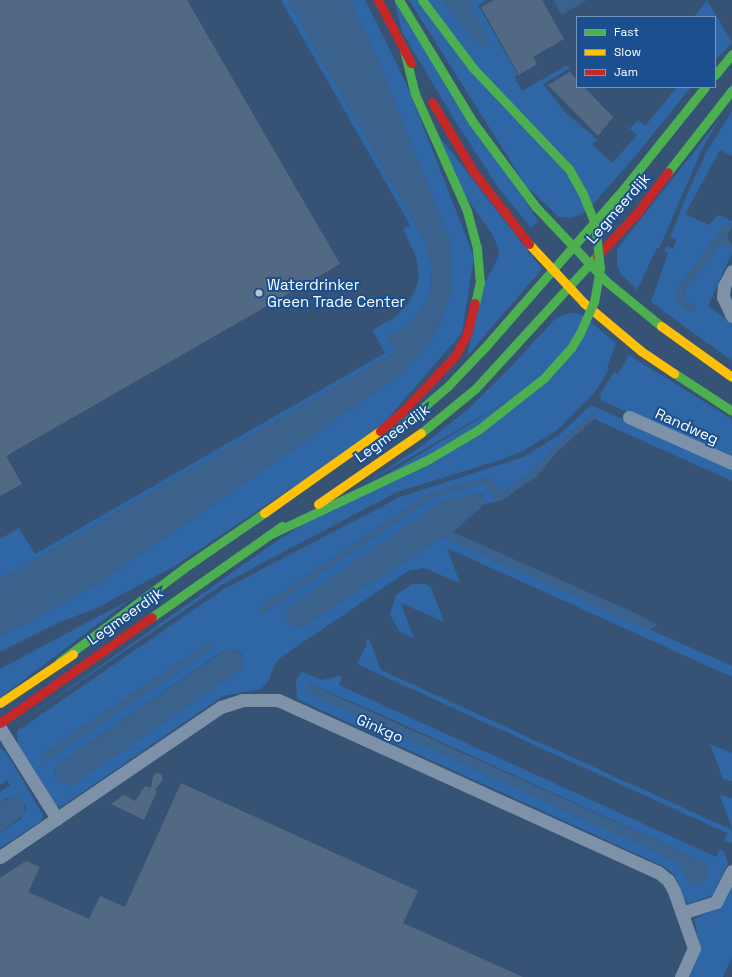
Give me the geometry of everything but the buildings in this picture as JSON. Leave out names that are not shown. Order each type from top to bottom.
[{"type":"main road","points":[[378,0],[425,90],[473,171],[518,232],[569,288],[641,351],[732,411]]},
{"type":"main road","points":[[399,0],[493,151],[536,207],[590,265],[675,338],[732,377]]},
{"type":"main road","points":[[268,535],[429,459],[478,430],[544,378],[571,348],[580,333],[594,302],[600,268],[595,224],[582,192],[569,169],[472,68],[422,0]]},
{"type":"main road","points":[[59,662],[184,568],[366,443],[405,409],[441,373],[461,345],[474,312],[480,282],[477,249],[467,211],[415,94],[404,50]]},
{"type":"main road","points":[[716,74],[732,54]]},
{"type":"main road","name":"Legmeerdijk","points":[[375,447],[448,386],[486,346],[625,187],[704,88]]},
{"type":"main road","name":"Legmeerdijk","points":[[0,723],[268,535],[390,456],[458,404],[569,288],[637,213],[732,90]]},
{"type":"main road","name":"Legmeerdijk","points":[[0,703],[59,662],[90,644],[283,512]]},
{"type":"street","points":[[732,271],[724,286],[723,297],[732,316]]},
{"type":"street","name":"Randweg","points":[[629,417],[732,463]]},
{"type":"street","name":"Ginkgo","points":[[0,857],[226,704],[242,700],[278,700],[658,872],[668,880],[682,913],[694,948],[681,977]]},
{"type":"street","points":[[0,728],[57,819]]},
{"type":"street","points":[[682,913],[716,902],[732,871]]},
{"type":"shaded area","points":[[281,0],[288,0],[425,241],[432,267],[431,289],[425,303],[412,322],[402,329],[392,354],[0,579],[0,539],[19,528],[35,554],[385,353],[372,330],[395,317],[407,305],[416,288],[419,276],[416,257],[403,229],[410,225]]},
{"type":"shaded area","points":[[288,0],[350,0],[377,58],[450,242],[451,291],[437,331],[420,354],[392,381],[95,586],[0,636],[0,579],[392,354],[394,349],[387,338],[412,322],[425,303],[431,289],[432,267],[425,241]]},
{"type":"shaded area","points":[[350,0],[365,0],[387,44],[409,90],[474,257],[462,333],[377,431],[175,566],[97,608],[58,623],[0,652],[0,636],[95,586],[392,381],[420,354],[437,331],[451,291],[450,242],[377,58]]},
{"type":"shaded area","points":[[394,0],[538,221],[531,228],[498,187],[457,124],[402,32]]},
{"type":"shaded area","points":[[409,0],[442,0],[466,31],[483,46],[470,2],[471,0],[487,0],[478,5],[518,75],[514,77],[522,91],[567,65],[570,68],[543,84],[566,113],[598,140],[592,144],[612,163],[637,135],[623,122],[631,128],[638,120],[645,126],[676,88],[690,88],[633,159],[587,211],[572,218],[559,217],[526,186]]},
{"type":"shaded area","points":[[442,0],[471,0],[471,7],[489,42],[483,46],[466,31]]},
{"type":"shaded area","points":[[553,0],[587,0],[562,15]]},
{"type":"shaded area","points":[[707,0],[732,43],[716,59],[716,16],[695,16]]},
{"type":"shaded area","points":[[732,111],[732,156],[720,150],[685,214],[709,225],[718,215],[732,221],[732,226],[727,222],[676,291],[683,307],[692,312],[695,307],[684,297],[685,289],[718,247],[722,245],[729,248],[732,246],[732,253],[708,306],[732,323],[732,361],[651,302],[668,253],[664,251],[666,246],[673,249],[676,240],[670,237],[690,187],[707,151]]},
{"type":"shaded area","points":[[719,120],[703,147],[659,249],[657,248],[637,290],[620,273],[617,264],[617,249]]},
{"type":"shaded area","points":[[436,132],[542,269],[467,356],[482,288],[498,258],[499,249],[492,234],[463,193]]},
{"type":"shaded area","points":[[727,222],[732,226],[727,236],[732,246],[729,249],[722,245],[718,247],[685,289],[684,297],[695,307],[694,311],[691,311],[676,302],[674,294]]},
{"type":"shaded area","points":[[569,313],[581,314],[616,343],[607,368],[609,369],[595,392],[556,431],[521,452],[397,492],[223,584],[18,724],[281,538],[521,393],[364,484],[422,446],[468,409],[507,371],[555,319]]},
{"type":"shaded area","points":[[629,355],[732,419],[732,458],[602,401],[600,394],[614,372],[618,374]]},
{"type":"shaded area","points":[[591,405],[732,468],[732,481],[596,420],[595,414],[555,446],[531,472],[503,492],[498,489],[492,479],[427,494],[259,608],[258,612],[262,614],[431,498],[485,482],[497,501],[485,504],[482,494],[303,627],[442,537],[732,666],[732,677],[447,548],[460,583],[424,568],[408,571],[280,658],[274,666],[269,680],[261,689],[223,696],[61,807],[56,806],[18,746],[17,731],[224,589],[400,497],[523,457],[559,435]],"holes":[[[210,642],[40,760],[44,754]],[[231,649],[242,654],[243,663],[240,670],[71,785],[56,778],[54,773],[59,763],[223,651]]]},
{"type":"shaded area","points":[[594,413],[596,418],[559,450],[537,476],[501,501],[497,501],[485,482],[431,498],[262,614],[258,612],[259,608],[427,494],[486,477],[492,479],[498,489],[503,492],[531,472],[555,446]]},
{"type":"shaded area","points":[[478,492],[485,500],[485,504],[453,532],[637,614],[657,625],[648,630],[442,537],[303,627],[294,627],[286,621],[285,615],[290,606],[442,502]]},
{"type":"shaded area","points":[[412,584],[424,584],[431,587],[444,622],[401,603],[414,639],[399,631],[390,614],[396,595]]},
{"type":"shaded area","points":[[131,599],[0,698],[0,669]]},
{"type":"shaded area","points":[[369,639],[381,670],[732,830],[732,843],[724,841],[727,833],[357,664],[367,644],[366,640]]},
{"type":"shaded area","points":[[212,641],[213,647],[44,763],[40,760],[44,754]]},
{"type":"shaded area","points":[[231,649],[242,655],[243,663],[240,670],[71,785],[60,783],[54,773],[59,763],[224,651]]},
{"type":"shaded area","points":[[302,672],[322,680],[339,676],[342,677],[339,685],[716,857],[720,849],[724,851],[728,863],[713,895],[689,904],[684,900],[675,876],[665,867],[297,699],[296,680]],"holes":[[[308,683],[389,718],[709,864],[693,887],[678,862],[306,692]]]},
{"type":"shaded area","points":[[307,683],[709,864],[708,874],[702,884],[693,887],[678,862],[306,692]]},
{"type":"shaded area","points":[[710,744],[732,753],[732,781],[723,779]]},
{"type":"shaded area","points":[[0,748],[6,752],[43,815],[41,821],[0,848],[0,833],[21,819],[26,810],[26,806],[6,798],[0,802],[0,792],[10,785],[7,780],[0,785]]},
{"type":"shaded area","points":[[16,796],[24,801],[25,814],[0,833],[0,802]]},
{"type":"shaded area","points":[[720,796],[732,798],[732,828]]},
{"type":"shaded area","points":[[732,883],[732,957],[723,977],[689,977],[700,950],[694,919],[722,905]]},
{"type":"traffic: fast","points":[[399,0],[473,122],[536,207],[607,282],[661,326]]},
{"type":"traffic: fast","points":[[422,0],[473,68],[569,169],[582,192]]},
{"type":"traffic: fast","points":[[404,50],[415,94],[467,211],[477,249],[480,282],[475,303]]},
{"type":"traffic: fast","points":[[716,74],[732,54]]},
{"type":"traffic: fast","points":[[391,435],[448,386],[486,346],[625,187],[704,88]]},
{"type":"traffic: fast","points":[[668,172],[732,90]]},
{"type":"traffic: fast","points":[[580,333],[594,302],[600,268],[595,224],[582,192]]},
{"type":"traffic: fast","points":[[421,433],[475,389],[597,256]]},
{"type":"traffic: fast","points":[[269,535],[429,459],[478,430],[544,378],[571,348],[580,333]]},
{"type":"traffic: fast","points":[[674,373],[732,411]]},
{"type":"traffic: fast","points":[[59,662],[184,568],[264,513]]},
{"type":"traffic: fast","points":[[152,617],[282,526]]},
{"type":"traffic: slow","points":[[529,244],[584,303],[641,351],[674,373]]},
{"type":"traffic: slow","points":[[661,326],[732,377]]},
{"type":"traffic: slow","points":[[264,513],[380,431]]},
{"type":"traffic: slow","points":[[318,504],[421,433]]},
{"type":"traffic: slow","points":[[0,703],[73,654]]},
{"type":"traffic: jam","points":[[378,0],[411,63]]},
{"type":"traffic: jam","points":[[432,102],[473,171],[529,244]]},
{"type":"traffic: jam","points":[[597,256],[637,213],[668,172]]},
{"type":"traffic: jam","points":[[380,431],[405,409],[455,356],[467,334],[475,303]]},
{"type":"traffic: jam","points":[[0,723],[152,617]]},
{"type":"place","name":"Waterdrinker Green Trade Center","points":[[259,293]]}]
